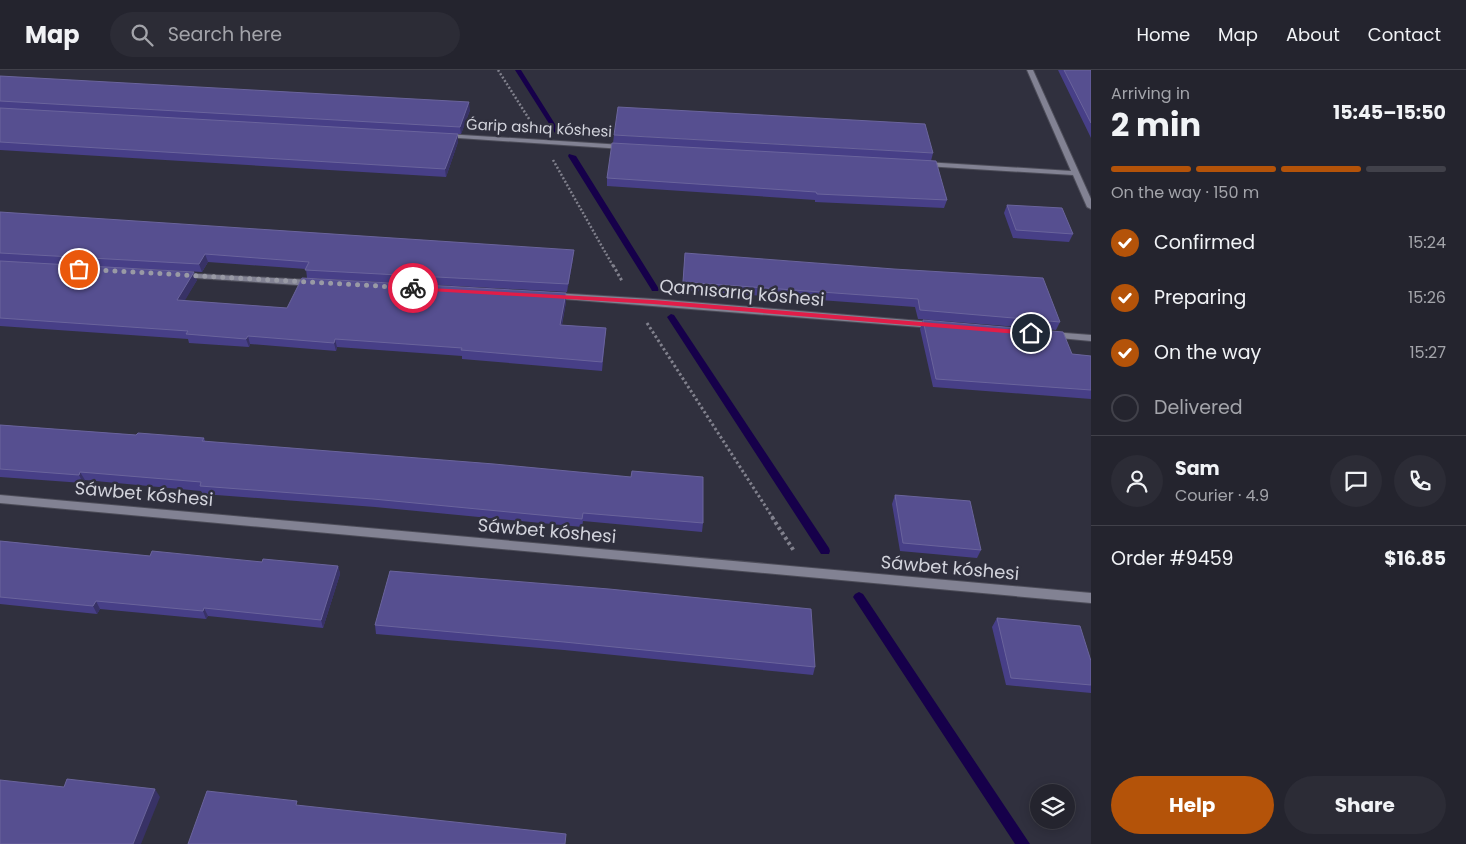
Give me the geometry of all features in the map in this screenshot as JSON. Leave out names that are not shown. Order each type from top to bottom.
[{"type":"street","points":[[1030,70],[1091,207]]},
{"type":"street","name":"Ǵarip ashıq kóshesi","points":[[434,136],[632,147]]},
{"type":"street","points":[[918,164],[1076,173]]},
{"type":"street","points":[[168,274],[326,283]]},
{"type":"street","name":"Qamısarıq kóshesi","points":[[544,296],[663,303],[942,326]]},
{"type":"street","points":[[1041,334],[1091,338]]},
{"type":"street","name":"Sáwbet kóshesi","points":[[0,499],[1091,598]]},
{"type":"building","points":[[1064,70],[1091,70],[1091,123]]},
{"type":"building","points":[[0,76],[469,102],[460,127],[0,101]]},
{"type":"building","points":[[618,107],[925,124],[933,153],[614,135]]},
{"type":"building","points":[[0,108],[458,134],[445,169],[0,142]]},
{"type":"building","points":[[612,143],[936,161],[947,200],[817,194],[816,192],[607,178]]},
{"type":"building","points":[[1007,205],[1062,208],[1073,234],[1016,230]]},
{"type":"building","points":[[0,212],[574,250],[568,284],[305,270],[309,262],[205,254],[199,264],[0,253]]},
{"type":"building","points":[[685,253],[1043,278],[1060,322],[920,310],[918,299],[683,282]]},
{"type":"building","points":[[0,261],[194,272],[177,300],[287,308],[302,278],[566,293],[560,325],[606,328],[602,362],[461,350],[462,348],[335,339],[334,343],[248,336],[246,339],[186,334],[188,331],[0,318]]},
{"type":"building","points":[[923,320],[1063,332],[1072,354],[1091,356],[1091,390],[936,379]]},
{"type":"building","points":[[0,425],[204,438],[202,441],[631,477],[632,471],[703,477],[703,523],[583,513],[582,519],[373,499],[200,486],[201,482],[80,472],[79,475],[0,469]]},
{"type":"building","points":[[895,495],[970,501],[981,550],[903,543]]},
{"type":"building","points":[[0,541],[150,556],[152,551],[262,562],[263,559],[338,566],[321,620],[204,608],[203,611],[96,601],[93,606],[0,597]]},
{"type":"building","points":[[390,571],[609,589],[811,609],[815,667],[375,625]]},
{"type":"building","points":[[997,618],[1080,626],[1091,661],[1091,685],[1011,678]]},
{"type":"building","points":[[67,779],[155,789],[133,844],[0,844],[0,780],[64,787]]},
{"type":"building","points":[[207,791],[297,801],[296,805],[566,834],[565,844],[188,844]]},
{"type":"waterway","points":[[518,70],[557,132]]},
{"type":"waterway","points":[[572,156],[655,289]]},
{"type":"waterway","points":[[671,317],[825,551]]},
{"type":"waterway","points":[[859,597],[1023,844]]},
{"type":"way so far","points":[[79,269],[413,288]]},
{"type":"route","points":[[413,288],[653,302],[1031,333]]}]
